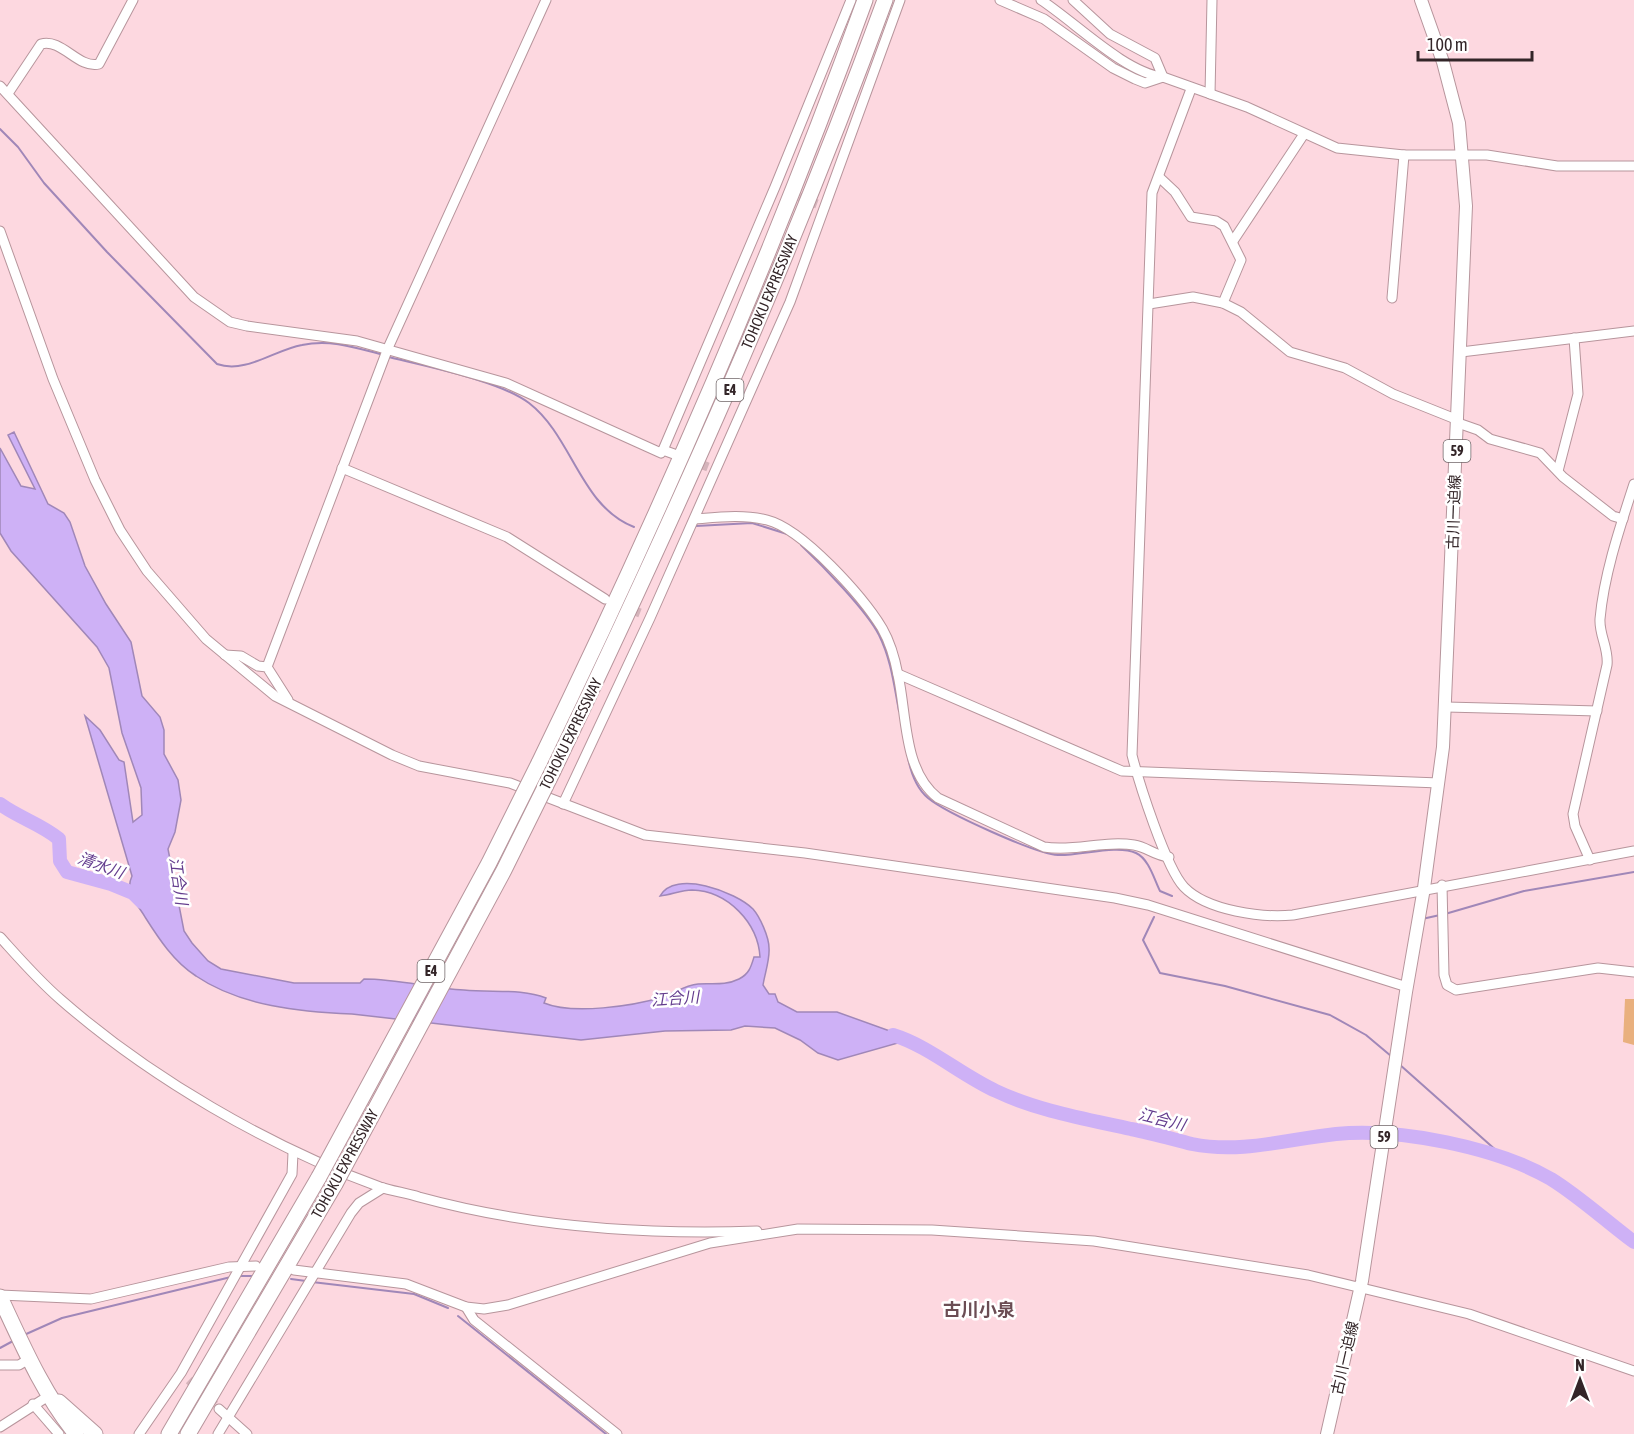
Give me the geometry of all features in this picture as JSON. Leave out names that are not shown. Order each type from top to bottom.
[{"type":"highway","name":"TOHOKU EXPRESSWAY","points":[[169,1434],[319,1177],[489,863],[538,763],[638,555],[717,377],[799,176],[866,0]]},
{"type":"highway","name":"TOHOKU EXPRESSWAY","points":[[188,1434],[335,1184],[504,870],[553,771],[663,541],[732,384],[841,117],[885,0]]},
{"type":"highway","points":[[0,1296],[26,1354],[60,1414],[76,1434]]},
{"type":"highway","points":[[50,1395],[95,1434]]},
{"type":"main road","name":"古川一迫線","points":[[1406,990],[1439,783],[1446,707],[1466,252],[1463,155],[1451,91],[1421,0]]},
{"type":"main road","name":"59","points":[[1362,1285],[1406,990]]},
{"type":"main road","name":"古川一迫線","points":[[1327,1434],[1362,1285]]},
{"type":"street","points":[[9,92],[42,44],[52,44],[90,64],[99,64],[134,0]]},
{"type":"street","points":[[267,667],[388,348],[546,0]]},
{"type":"street","points":[[0,86],[9,92],[63,155],[194,297],[236,325],[334,336],[388,348],[506,383],[661,453],[780,189],[851,0]]},
{"type":"street","points":[[563,804],[695,519],[712,469],[790,302],[822,205],[900,0]]},
{"type":"street","points":[[1000,0],[1044,19],[1113,68],[1135,80],[1145,82],[1163,77]]},
{"type":"street","points":[[1041,0],[1127,63],[1151,76],[1163,77],[1210,94],[1337,148],[1404,155],[1487,155],[1557,166],[1634,166]]},
{"type":"street","points":[[1073,0],[1110,34],[1155,58],[1163,77]]},
{"type":"street","points":[[1210,94],[1212,0]]},
{"type":"street","points":[[1191,89],[1152,193],[1132,755],[1169,857],[1182,885],[1200,898],[1246,914],[1269,917],[1293,915],[1424,888],[1634,851]]},
{"type":"street","points":[[1233,241],[1304,134]]},
{"type":"street","points":[[1392,298],[1404,155]]},
{"type":"street","points":[[1159,177],[1175,192],[1187,214],[1197,220],[1216,221],[1224,226],[1233,241],[1241,260],[1223,303]]},
{"type":"street","points":[[0,231],[53,379],[95,480],[120,530],[147,571],[206,639],[275,696],[288,700],[342,731],[419,766],[510,783],[645,836],[805,853],[1115,898],[1148,905],[1406,990]]},
{"type":"street","points":[[1149,304],[1193,297],[1223,303],[1256,323],[1290,352],[1345,368],[1393,394],[1479,430],[1490,439],[1540,453],[1558,471],[1613,516],[1623,519]]},
{"type":"street","points":[[1461,352],[1634,331]]},
{"type":"street","points":[[1558,471],[1578,394],[1574,338]]},
{"type":"street","points":[[663,450],[674,454]]},
{"type":"street","points":[[342,468],[507,537],[605,600]]},
{"type":"street","points":[[1590,860],[1575,826],[1573,814],[1608,657],[1601,633],[1601,611],[1623,519],[1634,484]]},
{"type":"street","points":[[695,519],[755,518],[768,520],[794,532],[870,610],[889,642],[898,674],[916,772],[928,790],[938,798],[1044,847],[1058,849],[1135,845],[1152,854],[1169,857]]},
{"type":"street","points":[[640,614],[650,618]]},
{"type":"street","points":[[225,655],[241,656],[258,666],[267,667]]},
{"type":"street","points":[[267,667],[288,700]]},
{"type":"street","points":[[898,674],[1113,768],[1137,773],[1439,783]]},
{"type":"street","points":[[1446,707],[1597,711]]},
{"type":"street","points":[[1442,885],[1444,975],[1447,985],[1456,990],[1598,968],[1634,972]]},
{"type":"street","points":[[0,937],[58,998],[87,1022],[175,1084],[293,1153],[383,1188],[499,1215],[608,1229],[700,1233],[798,1229],[932,1230],[1094,1241],[1362,1285],[1469,1314],[1634,1371]]},
{"type":"street","points":[[139,1434],[185,1376],[237,1273],[292,1174],[293,1153]]},
{"type":"street","points":[[218,1434],[351,1213],[359,1203],[383,1188]]},
{"type":"street","points":[[294,1270],[310,1278],[406,1284],[466,1307],[484,1309],[508,1305],[710,1243],[798,1229]]},
{"type":"street","points":[[0,1296],[91,1299],[237,1273],[256,1266]]},
{"type":"street","points":[[466,1307],[474,1320],[617,1434]]},
{"type":"street","points":[[0,1365],[20,1365],[26,1354]]},
{"type":"street","points":[[0,1427],[50,1395]]},
{"type":"street","points":[[33,1404],[59,1434]]},
{"type":"street","points":[[219,1409],[247,1434]]},
{"type":"shaded area","points":[[1625,999],[1634,999],[1634,1045],[1623,1042]]},
{"type":"water","points":[[14,432],[48,504],[64,513],[70,522],[85,566],[131,642],[142,696],[160,717],[164,730],[164,754],[178,780],[181,800],[175,832],[168,849],[184,931],[208,961],[221,969],[294,983],[360,983],[364,979],[377,979],[451,989],[526,993],[546,998],[544,1003],[556,1007],[586,1009],[620,1006],[663,997],[698,984],[734,981],[747,972],[754,957],[760,957],[754,932],[747,921],[739,911],[718,896],[692,890],[660,896],[668,888],[678,884],[692,884],[720,890],[745,902],[756,913],[769,943],[769,957],[763,985],[769,994],[775,994],[778,1002],[797,1012],[837,1012],[912,1039],[838,1060],[818,1053],[800,1040],[775,1028],[745,1026],[731,1030],[665,1031],[581,1040],[271,1006],[232,994],[196,976],[181,964],[156,934],[130,893],[132,876],[85,716],[100,730],[119,760],[124,762],[133,822],[142,815],[141,788],[122,733],[109,668],[97,647],[11,551],[0,533],[0,448],[21,486],[35,489],[8,435]]},
{"type":"waterway","points":[[0,129],[18,147],[44,183],[107,252],[217,364],[228,366],[249,364],[291,348],[312,343],[341,345],[380,354]]},
{"type":"waterway","points":[[389,357],[481,381],[516,395],[529,403],[544,417],[601,504],[616,517],[634,527]]},
{"type":"waterway","points":[[696,526],[752,523],[787,534]]},
{"type":"waterway","points":[[801,545],[855,601],[879,635],[889,663],[899,711]]},
{"type":"waterway","points":[[908,758],[912,775],[920,790],[938,805],[953,813],[991,832],[1047,853],[1067,855],[1119,850],[1136,853],[1148,864],[1160,891],[1172,896]]},
{"type":"waterway","name":"清水川","points":[[0,804],[59,839],[60,861],[67,872],[111,884],[133,893],[142,902]]},
{"type":"waterway","points":[[1445,914],[1524,891],[1634,872]]},
{"type":"waterway","points":[[1422,919],[1440,915]]},
{"type":"waterway","points":[[1154,917],[1143,940],[1160,973],[1225,986],[1330,1015],[1366,1035],[1391,1056]]},
{"type":"waterway","name":"江合川","points":[[893,1035],[919,1046],[983,1084],[1028,1104],[1192,1144],[1210,1147],[1246,1147],[1336,1134],[1361,1133],[1417,1137],[1475,1149],[1529,1168],[1551,1179],[1634,1242]]},
{"type":"waterway","points":[[1399,1064],[1507,1160]]},
{"type":"waterway","points":[[240,1276],[255,1276]]},
{"type":"waterway","points":[[24,1335],[62,1318],[231,1277]]},
{"type":"waterway","points":[[291,1279],[306,1281]]},
{"type":"waterway","points":[[312,1282],[414,1294],[448,1308]]},
{"type":"waterway","points":[[458,1316],[606,1434]]},
{"type":"waterway","points":[[0,1348],[13,1341]]},
{"type":"tunnel","points":[[787,192],[817,204]]},
{"type":"tunnel","points":[[677,455],[708,467]]},
{"type":"tunnel","points":[[610,601],[640,613]]},
{"type":"tunnel","points":[[189,1380],[219,1409]]},
{"type":"district","name":"古川小泉","points":[[979,1310]]}]
